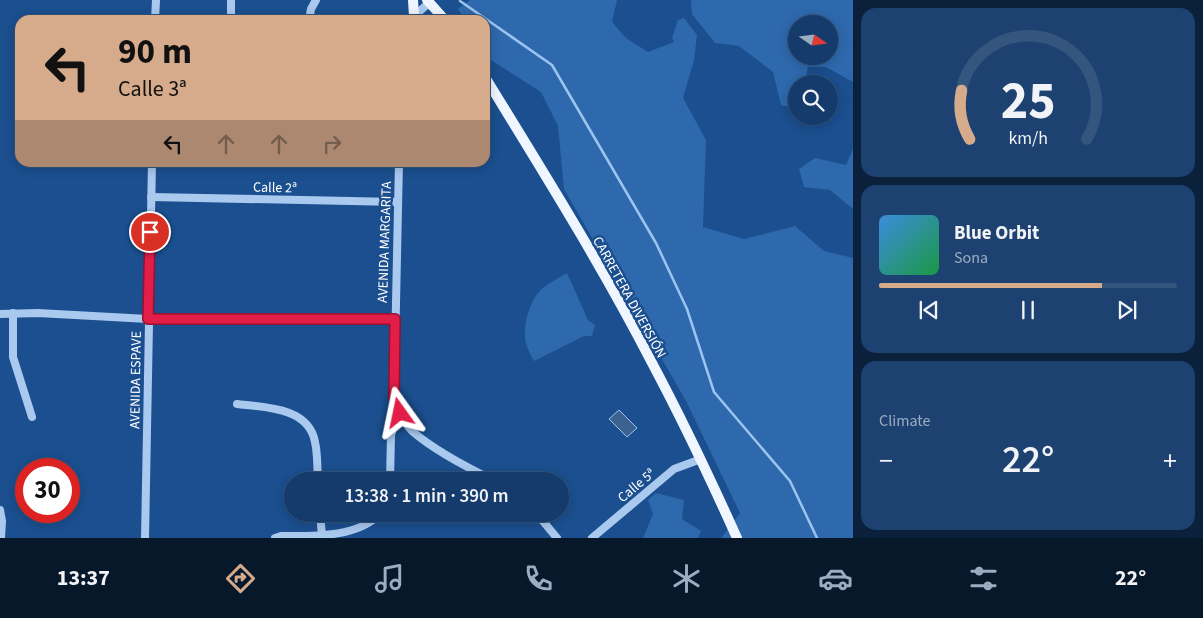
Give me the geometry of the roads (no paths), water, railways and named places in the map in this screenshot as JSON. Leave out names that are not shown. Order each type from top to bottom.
[{"type":"main road","points":[[412,15],[413,0]]},
{"type":"main road","points":[[430,1],[441,15]]},
{"type":"main road","name":"CARRETERA DIVERSIÓN","points":[[490,85],[651,360],[701,459],[737,538]]},
{"type":"street","points":[[156,0],[156,15]]},
{"type":"street","points":[[230,15],[231,0]]},
{"type":"street","points":[[310,15],[316,0]]},
{"type":"street","points":[[415,15],[430,1]]},
{"type":"street","name":"AVENIDA ESPAVE","points":[[145,538],[152,167]]},
{"type":"street","name":"AVENIDA MARGARITA","points":[[399,167],[394,397],[400,413],[412,430],[459,463],[477,472]]},
{"type":"street","name":"Calle 2ª","points":[[151,198],[398,202]]},
{"type":"street","points":[[13,313],[13,357],[32,417]]},
{"type":"street","points":[[0,314],[148,319],[395,319]]},
{"type":"street","points":[[237,404],[280,409],[290,412],[299,418],[311,432],[315,441],[317,472]]},
{"type":"street","points":[[390,472],[391,435],[400,413]]},
{"type":"street","name":"Calle 5ª","points":[[592,538],[674,469],[701,459]]},
{"type":"street","points":[[0,510],[2,521],[1,538]]},
{"type":"street","points":[[321,522],[322,535]]},
{"type":"street","points":[[275,538],[281,536],[322,535],[362,528],[371,522]]},
{"type":"street","points":[[544,522],[557,538]]},
{"type":"waterway","points":[[460,1],[480,15]]},
{"type":"waterway","points":[[490,22],[552,65],[656,243],[687,309],[714,392],[790,481],[817,538]]}]
